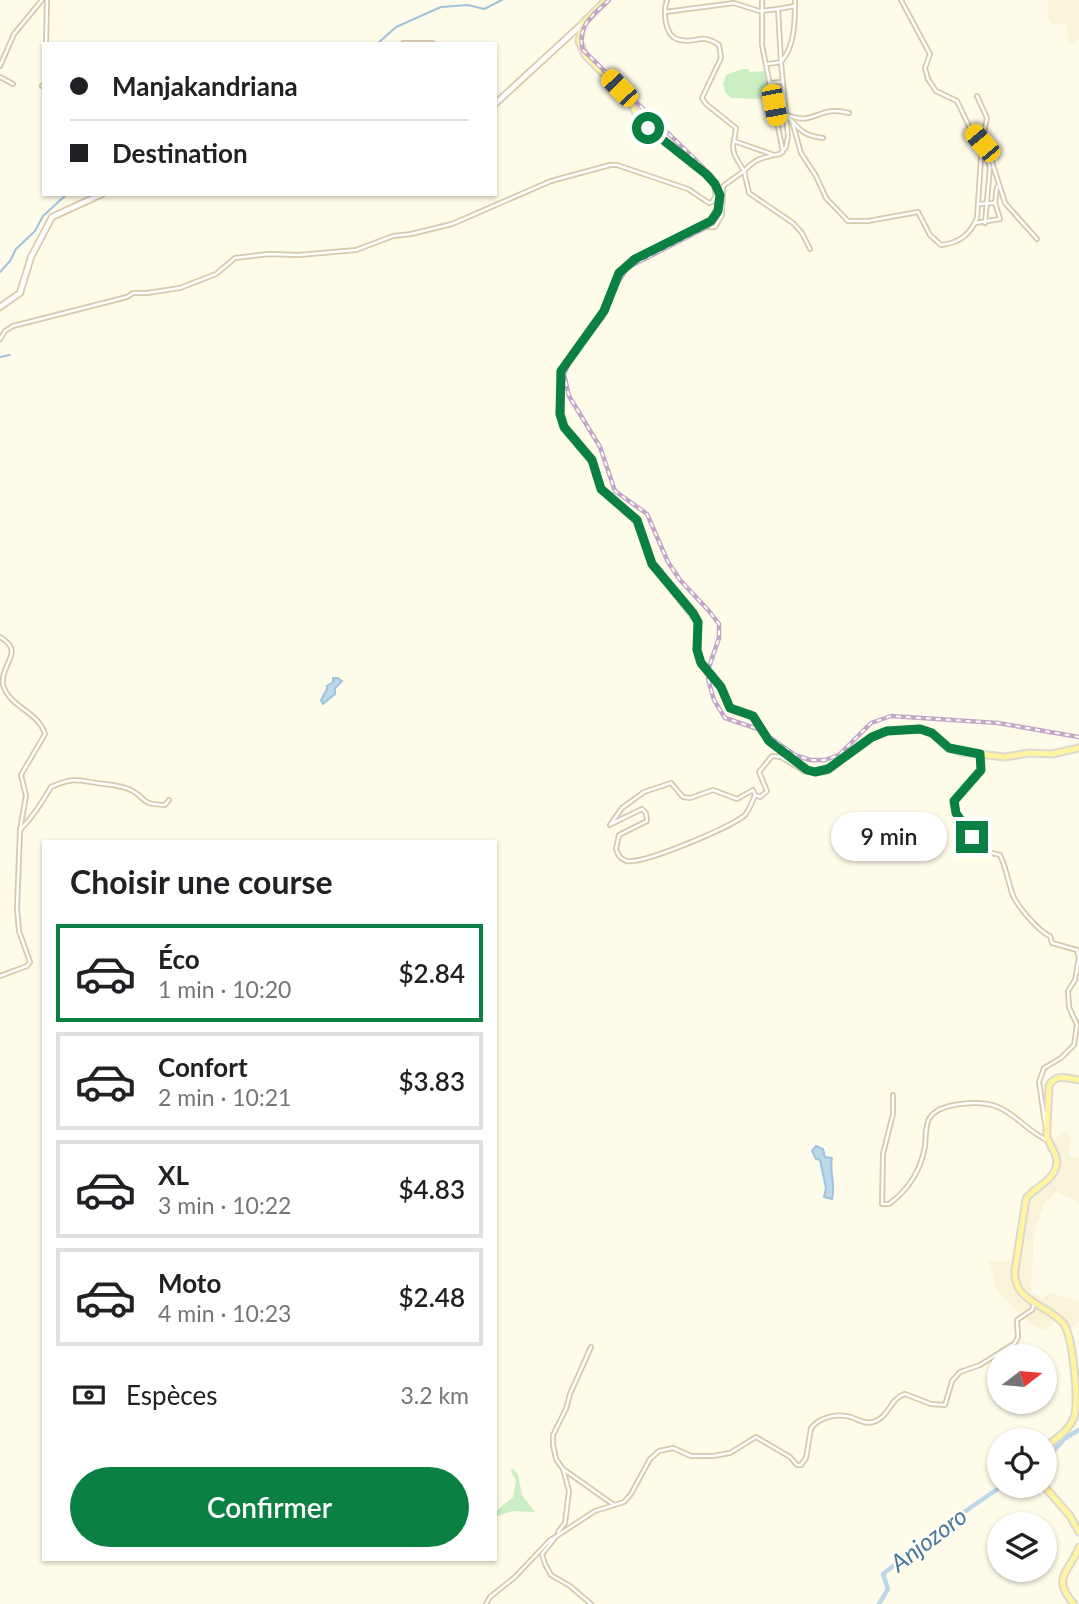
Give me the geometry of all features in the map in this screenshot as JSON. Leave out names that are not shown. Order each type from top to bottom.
[{"type":"main road","points":[[606,0],[583,23],[579,41],[585,55],[629,99],[637,116],[648,128],[706,174],[720,195],[718,211],[711,221],[635,259],[619,273],[604,311],[561,371],[560,414],[564,427],[592,460],[601,489],[637,520],[652,564],[693,613],[698,622],[697,650],[701,663],[721,687],[730,708],[753,716],[769,741],[807,770],[815,772],[828,769],[872,737],[887,731],[920,729],[932,733],[949,748],[1005,757],[1029,753],[1052,754],[1079,748]]},
{"type":"main road","points":[[1057,1438],[1068,1428],[1075,1415],[1077,1402],[1070,1337],[1064,1324],[1052,1313],[1034,1304],[1018,1290],[1014,1274],[1026,1199],[1052,1176],[1056,1167],[1056,1155],[1048,1134],[1051,1081],[1062,1077],[1079,1080]]},
{"type":"main road","points":[[1054,1498],[1079,1532]]},
{"type":"main road","points":[[1074,1604],[1065,1595],[1062,1581],[1079,1547]]},
{"type":"street","points":[[0,66],[14,34],[42,0]]},
{"type":"street","points":[[46,42],[47,0]]},
{"type":"street","points":[[667,0],[667,27],[675,38],[709,38],[719,45],[722,58],[702,98],[736,128],[733,145],[735,156],[744,171],[749,193],[793,223],[810,249]]},
{"type":"street","points":[[762,0],[762,45],[783,152]]},
{"type":"street","points":[[766,64],[781,62],[788,55],[792,41],[795,0]]},
{"type":"street","points":[[901,0],[930,54],[925,68],[933,87],[957,101],[993,166],[1005,203],[1037,239]]},
{"type":"street","points":[[665,12],[734,3],[762,11],[795,6]]},
{"type":"street","points":[[778,9],[788,136],[783,152]]},
{"type":"street","points":[[497,102],[583,23]]},
{"type":"street","points":[[0,77],[13,84]]},
{"type":"street","points":[[769,83],[782,82]]},
{"type":"street","points":[[792,121],[801,153],[826,198],[848,221],[868,221],[918,212],[930,235],[941,244],[958,242],[973,229],[975,223],[982,143],[987,118],[977,96]]},
{"type":"street","points":[[785,114],[803,120],[831,110],[849,113]]},
{"type":"street","points":[[785,114],[802,133],[823,138]]},
{"type":"street","points":[[734,141],[774,155]]},
{"type":"street","points":[[702,227],[715,227],[722,215],[723,186],[754,161],[783,152]]},
{"type":"street","points":[[985,223],[990,167],[986,152]]},
{"type":"street","points":[[0,339],[5,331],[22,323],[133,293],[180,288],[216,274],[235,258],[356,250],[393,236],[452,224],[551,181],[610,165],[688,189],[709,203],[716,196],[712,186],[715,184]]},
{"type":"street","points":[[980,183],[989,181]]},
{"type":"street","points":[[975,223],[1000,219],[995,203],[998,184]]},
{"type":"street","points":[[0,307],[20,293],[31,257],[52,217],[98,196]]},
{"type":"street","points":[[977,204],[995,203]]},
{"type":"street","points":[[0,638],[7,641],[12,648],[2,671],[3,686],[12,701],[25,709],[39,723],[45,734],[21,775],[26,796],[20,830],[17,920],[30,962],[27,966],[0,976]]},
{"type":"street","points":[[980,754],[981,770],[954,801],[956,813],[981,851]]},
{"type":"street","points":[[755,795],[744,816],[694,843],[634,861],[621,858],[615,849],[619,835],[647,821],[647,816],[642,809],[610,825],[622,808],[645,792],[671,783],[687,798],[713,790],[737,799],[753,790],[755,795],[760,797],[767,791],[759,772],[772,756],[781,757],[803,771],[807,770]]},
{"type":"street","points":[[20,830],[36,811],[39,803],[48,797],[51,787],[65,781],[84,779],[120,787],[134,792],[145,803],[165,805],[169,800]]},
{"type":"street","points":[[964,847],[1000,855],[1009,873],[1015,898],[1037,928],[1050,936],[1052,943],[1077,950],[1079,958],[1075,980],[1068,991],[1069,1007],[1077,1025],[1074,1045],[1061,1058],[1044,1068],[1039,1082],[1048,1134]]},
{"type":"street","points":[[893,1095],[894,1114],[883,1154],[883,1203],[888,1204],[911,1185],[925,1148],[928,1120],[937,1109],[976,1101],[996,1106],[1013,1114],[1036,1136],[1050,1142]]},
{"type":"street","points":[[486,1604],[490,1597],[556,1535],[595,1511],[619,1505],[631,1494],[650,1459],[663,1450],[673,1448],[691,1455],[713,1456],[730,1453],[756,1437],[783,1452],[797,1465],[801,1465],[806,1458],[811,1428],[824,1417],[844,1416],[872,1422],[883,1418],[897,1396],[905,1394],[931,1404],[945,1405],[952,1381],[960,1372],[980,1365],[1015,1343],[1018,1337],[1017,1320],[1032,1310],[1034,1304]]},
{"type":"street","points":[[592,1347],[553,1435],[556,1459],[563,1469],[610,1503],[619,1505]]},
{"type":"street","points":[[563,1469],[569,1491],[565,1523],[542,1554],[547,1570],[591,1604]]},
{"type":"shaded area","points":[[1048,0],[1079,0],[1079,38],[1074,43],[1068,42],[1067,23],[1052,24],[1048,19]]},
{"type":"shaded area","points":[[1067,1132],[1072,1138],[1069,1155],[1077,1159],[1079,1157],[1079,1202],[1056,1192],[1044,1204],[1034,1232],[1031,1292],[1042,1298],[1050,1293],[1079,1301],[1079,1321],[1068,1332],[1059,1319],[1045,1330],[1030,1324],[997,1291],[989,1262],[1003,1262],[1016,1257],[1028,1196],[1054,1173],[1057,1161],[1051,1144]]},
{"type":"green space","points":[[749,69],[749,72],[766,71],[771,97],[731,98],[725,92],[723,84],[726,75]]},
{"type":"green space","points":[[512,1468],[518,1474],[522,1495],[535,1512],[512,1511],[497,1516],[497,1510],[513,1497],[516,1481],[511,1472]]},
{"type":"water","points":[[333,678],[342,681],[335,688],[335,694],[323,704],[321,700]]},
{"type":"water","points":[[816,1146],[823,1149],[825,1157],[832,1158],[832,1199],[824,1197],[826,1188],[820,1160],[816,1159],[812,1151]]},
{"type":"waterway","points":[[379,42],[396,27],[441,7],[468,5],[484,9],[502,0]]},
{"type":"waterway","points":[[0,272],[16,249],[35,231],[43,216],[65,196]]},
{"type":"waterway","points":[[0,357],[10,355]]},
{"type":"waterway","name":"Anjozoro","points":[[1057,1447],[1064,1439],[1079,1430]]},
{"type":"waterway","name":"Anjozoro","points":[[879,1604],[888,1589],[883,1574],[941,1528],[987,1496]]},
{"type":"railway","points":[[609,0],[584,27],[581,42],[583,50],[711,175],[719,188],[721,202],[718,215],[707,227],[627,268],[603,317],[571,358],[564,374],[569,396],[600,447],[615,491],[647,514],[668,562],[680,580],[719,624],[719,638],[708,670]]},
{"type":"railway","points":[[708,679],[714,700],[725,718],[758,729],[795,755],[810,760],[825,760],[839,755],[871,723],[891,716],[998,723],[1079,737]]},
{"type":"route","points":[[648,128],[666,145],[706,174],[720,195],[720,206],[711,221],[702,227],[635,259],[619,273],[597,323],[561,371],[560,414],[564,427],[592,460],[601,489],[637,520],[652,564],[693,613],[698,622],[697,650],[701,663],[721,687],[730,708],[757,719],[761,731],[769,741],[807,770],[815,772],[828,769],[872,737],[887,731],[920,729],[932,733],[949,748],[980,754],[981,770],[954,801],[956,813],[972,837]]}]
